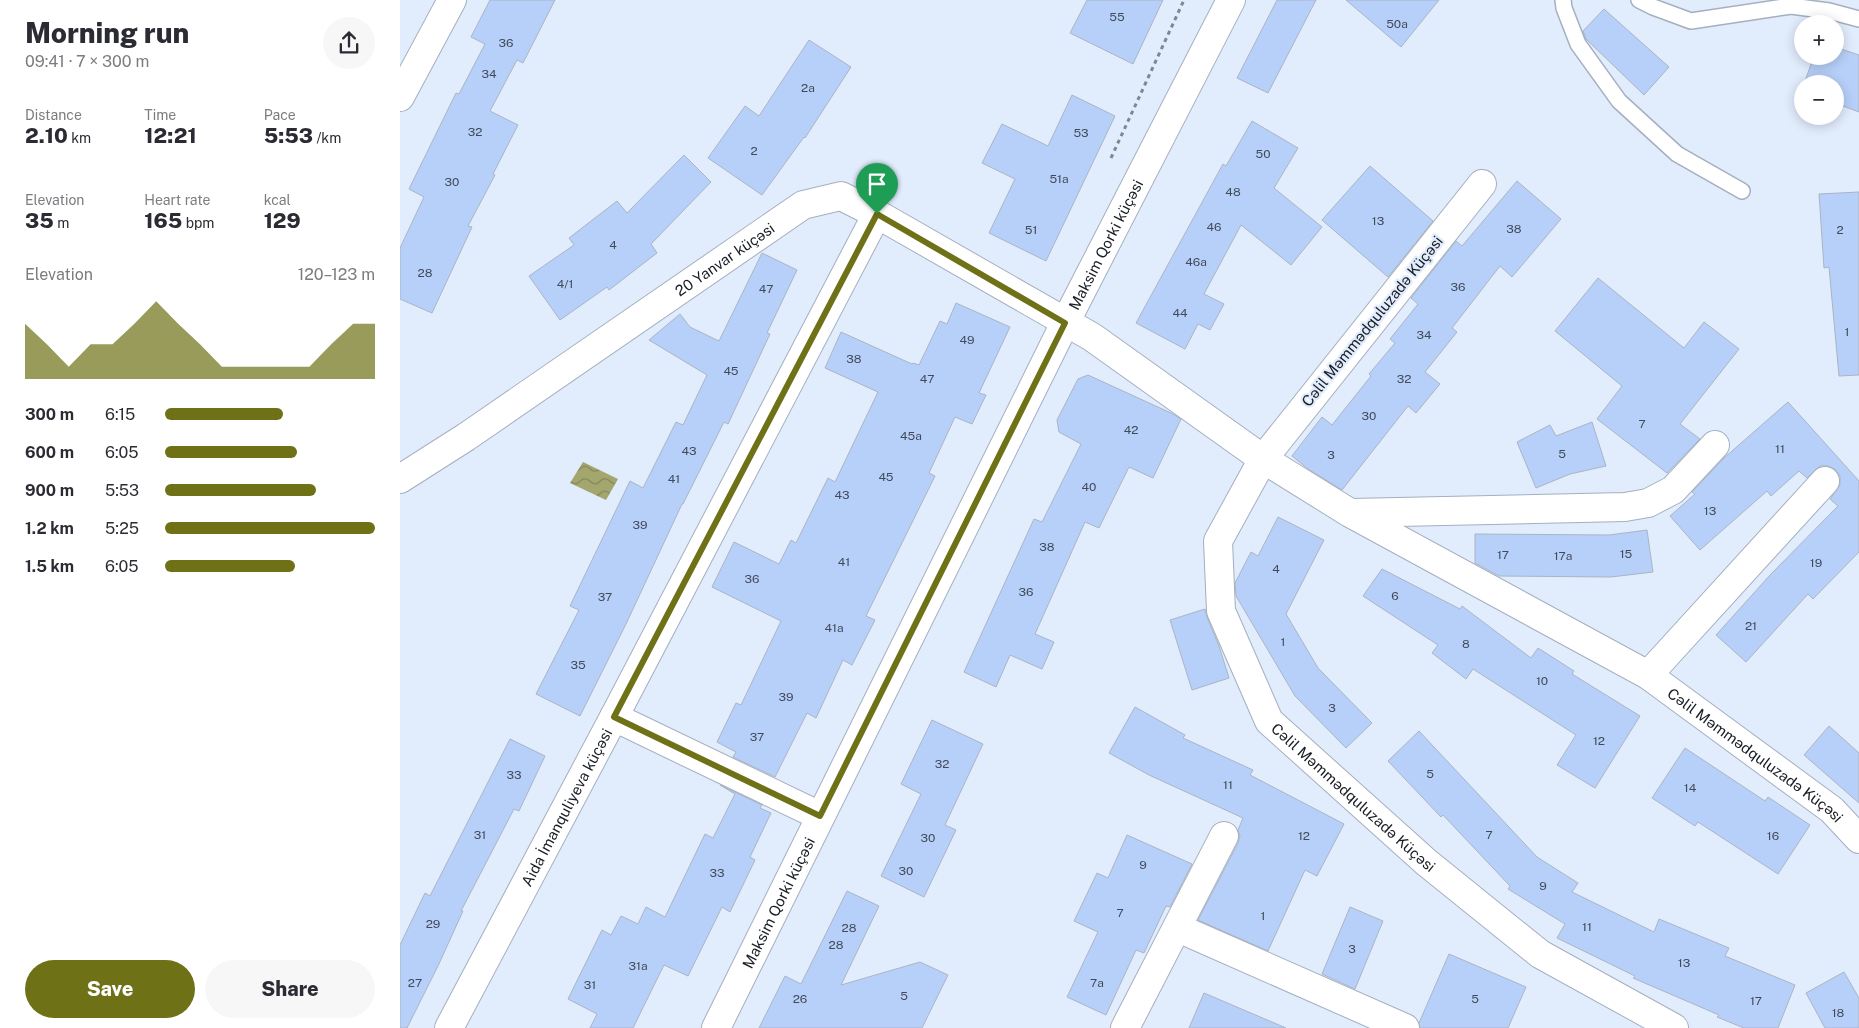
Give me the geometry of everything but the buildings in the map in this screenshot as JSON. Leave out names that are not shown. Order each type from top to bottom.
[{"type":"street","points":[[400,97],[452,0]]},
{"type":"street","name":"Maksim Qorki küçəsi","points":[[716,1028],[1065,323],[1231,0]]},
{"type":"street","name":"Cəlil Məmmədquluzadə Küçəsi","points":[[1482,184],[1263,459],[1218,541],[1221,611],[1269,721],[1426,862],[1540,954],[1674,1028]]},
{"type":"street","name":"20 Yanvar küçəsi","points":[[400,478],[466,437],[803,205],[841,196],[877,214],[1065,323]]},
{"type":"street","name":"Aida İmanquliyeva küçəsi","points":[[449,1028],[877,214]]},
{"type":"street","name":"Cəlil Məmmədquluzadə Küçəsi","points":[[1065,323],[1092,338],[1263,459],[1350,513],[1648,675],[1832,810],[1859,839]]},
{"type":"street","points":[[1350,513],[1625,507],[1648,503],[1673,490],[1715,445]]},
{"type":"street","points":[[1648,675],[1826,481]]},
{"type":"street","points":[[614,717],[820,816]]},
{"type":"street","points":[[1125,1028],[1224,836]]},
{"type":"street","points":[[1178,928],[1404,1028]]},
{"type":"lane","points":[[1562,0],[1578,44],[1619,100],[1677,154],[1742,191]]},
{"type":"lane","points":[[1639,0],[1691,21],[1791,6],[1829,11],[1859,19]]},
{"type":"water","points":[[583,462],[618,479],[606,500],[570,483]]},
{"type":"route","points":[[877,214],[1065,323],[820,816],[614,717],[877,214]]}]
